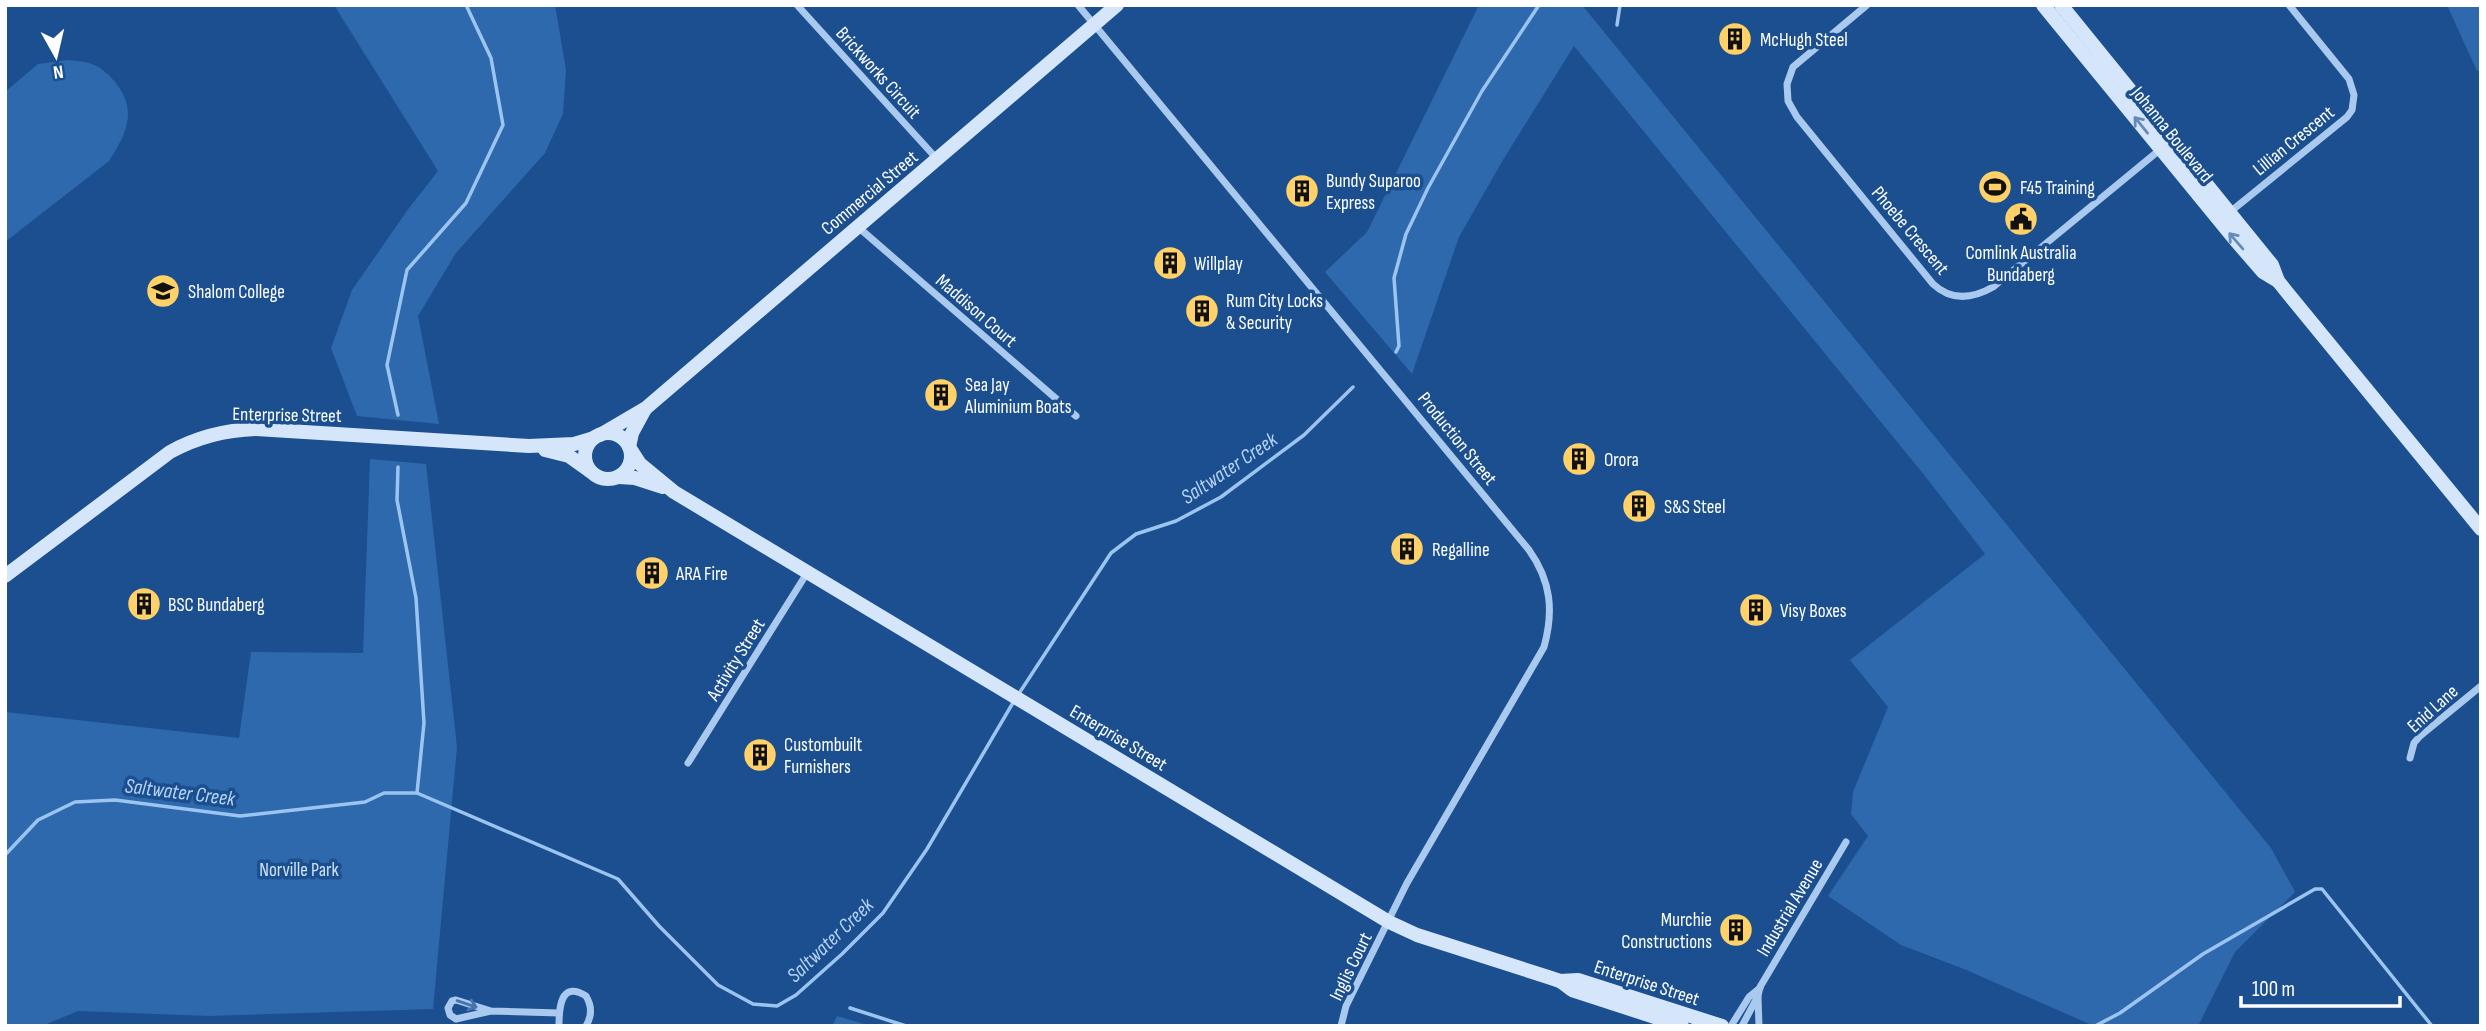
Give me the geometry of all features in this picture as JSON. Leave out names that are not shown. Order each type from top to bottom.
[{"type":"street","name":"Brickworks Circuit","points":[[797,5],[938,159]]},
{"type":"street","points":[[1078,5],[1094,25]]},
{"type":"street","name":"Commercial Street","points":[[597,436],[646,408],[1117,5]]},
{"type":"street","name":"Phoebe Crescent","points":[[1867,5],[1793,67],[1787,83],[1788,101],[1797,117],[1933,284],[1950,295],[1972,296],[1993,287],[2166,145]]},
{"type":"street","name":"Johanna Boulevard","points":[[2043,5],[2166,145],[2225,217],[2272,265],[2278,281],[2481,529]]},
{"type":"street","name":"Johanna Boulevard","points":[[2061,5],[2166,145]]},
{"type":"street","name":"Lillian Crescent","points":[[2225,217],[2347,117],[2353,104],[2354,95],[2349,79],[2289,5]]},
{"type":"street","name":"Production Street","points":[[1094,25],[1529,550],[1545,578],[1551,609],[1544,647],[1407,883],[1389,922]]},
{"type":"street","name":"Maddison Court","points":[[858,227],[1076,416]]},
{"type":"street","name":"Commercial Street","points":[[630,448],[632,433],[646,408]]},
{"type":"street","name":"Enterprise Street","points":[[5,576],[170,452],[192,441],[224,432],[256,429],[529,446],[574,444],[597,436]]},
{"type":"street","points":[[617,435],[630,448],[630,465],[619,477],[604,479],[590,471],[585,456],[587,448],[597,436],[617,435]]},
{"type":"street","name":"Enterprise Street","points":[[529,446],[569,456],[590,471]]},
{"type":"street","name":"Enterprise Street","points":[[630,448],[640,464],[674,492],[1389,922],[1417,935],[1560,981],[1572,990],[1682,1026]]},
{"type":"street","name":"Enterprise Street","points":[[619,477],[635,478],[674,492]]},
{"type":"street","name":"Activity Street","points":[[688,763],[808,572]]},
{"type":"street","name":"Enid Lane","points":[[2410,758],[2414,743],[2420,736],[2481,685]]},
{"type":"street","name":"Industrial Avenue","points":[[1731,1026],[1749,997],[1760,987],[1846,842]]},
{"type":"street","name":"Inglis Court","points":[[1341,1026],[1346,1006],[1389,922]]},
{"type":"street","name":"Enterprise Street","points":[[1560,981],[1578,980],[1722,1026]]},
{"type":"street","name":"Industrial Avenue","points":[[1742,1026],[1760,987]]},
{"type":"street","points":[[559,1026],[559,1002],[564,996],[574,992],[582,994],[590,1005],[590,1019],[586,1026]]},
{"type":"street","points":[[1758,996],[1759,1026]]},
{"type":"street","points":[[491,1012],[461,1000],[452,1001],[448,1008],[450,1015],[456,1019],[491,1012],[559,1013]]},
{"type":"green space","points":[[334,5],[555,5],[566,70],[563,114],[545,153],[456,253],[418,316],[439,424],[357,416],[331,348],[352,290],[438,171]]},
{"type":"green space","points":[[1479,5],[1582,5],[2271,848],[2295,892],[2235,952],[2198,1026],[2094,1026],[1964,969],[1901,945],[1828,896],[1868,836],[1851,814],[1853,792],[1888,707],[1850,660],[1985,554],[1925,476],[1574,46],[1459,237],[1412,374],[1325,272],[1367,232]]},
{"type":"green space","points":[[2447,5],[2481,5],[2481,71],[2477,71]]},
{"type":"green space","points":[[67,60],[91,64],[103,70],[115,82],[126,102],[128,112],[125,131],[109,161],[5,242],[5,92],[38,64]]},
{"type":"green space","name":"Norville Park","points":[[370,459],[426,464],[457,747],[433,1009],[209,1016],[78,1011],[42,1026],[5,1026],[5,712],[239,738],[251,652],[363,653]]},
{"type":"green space","points":[[837,1016],[871,1026],[832,1026]]},
{"type":"waterway","points":[[398,415],[387,365],[407,270],[466,203],[503,125],[491,58],[466,5]]},
{"type":"waterway","name":"Saltwater Creek","points":[[1396,352],[1399,346],[1394,278],[1406,234],[1428,188],[1482,91],[1539,5]]},
{"type":"waterway","points":[[1617,25],[1620,5]]},
{"type":"waterway","name":"Saltwater Creek","points":[[1018,695],[1111,553],[1136,534],[1176,521],[1221,497],[1304,435],[1353,387]]},
{"type":"waterway","points":[[398,467],[397,500],[416,598],[424,723],[417,793]]},
{"type":"waterway","name":"Saltwater Creek","points":[[5,855],[38,820],[75,802],[115,800],[240,816],[365,802],[384,793],[417,793],[618,879],[659,926],[718,985],[753,1004],[777,1006],[796,995],[883,913],[927,849],[1014,701]]},
{"type":"waterway","points":[[2097,1025],[2120,1013],[2203,954],[2315,889],[2322,889],[2432,1026]]},
{"type":"waterway","points":[[850,1008],[906,1026]]},
{"type":"place","name":"McHugh Steel","points":[[1735,39]]},
{"type":"place","name":"F45 Training","points":[[1995,187]]},
{"type":"place","name":"Bundy Suparoo Express","points":[[1302,191]]},
{"type":"place","name":"Comlink Australia Bundaberg","points":[[2021,219]]},
{"type":"place","name":"Willplay","points":[[1170,263]]},
{"type":"place","name":"Shalom College","points":[[163,291]]},
{"type":"place","name":"Rum City Locks & Security","points":[[1202,311]]},
{"type":"place","name":"Sea Jay Aluminium Boats","points":[[941,395]]},
{"type":"place","name":"Orora","points":[[1579,459]]},
{"type":"place","name":"S&S Steel","points":[[1639,506]]},
{"type":"place","name":"Regalline","points":[[1407,549]]},
{"type":"place","name":"ARA Fire","points":[[652,573]]},
{"type":"place","name":"BSC Bundaberg","points":[[144,604]]},
{"type":"place","name":"Visy Boxes","points":[[1756,610]]},
{"type":"place","name":"Custombuilt Furnishers","points":[[760,755]]},
{"type":"place","name":"Murchie Constructions","points":[[1736,930]]}]
